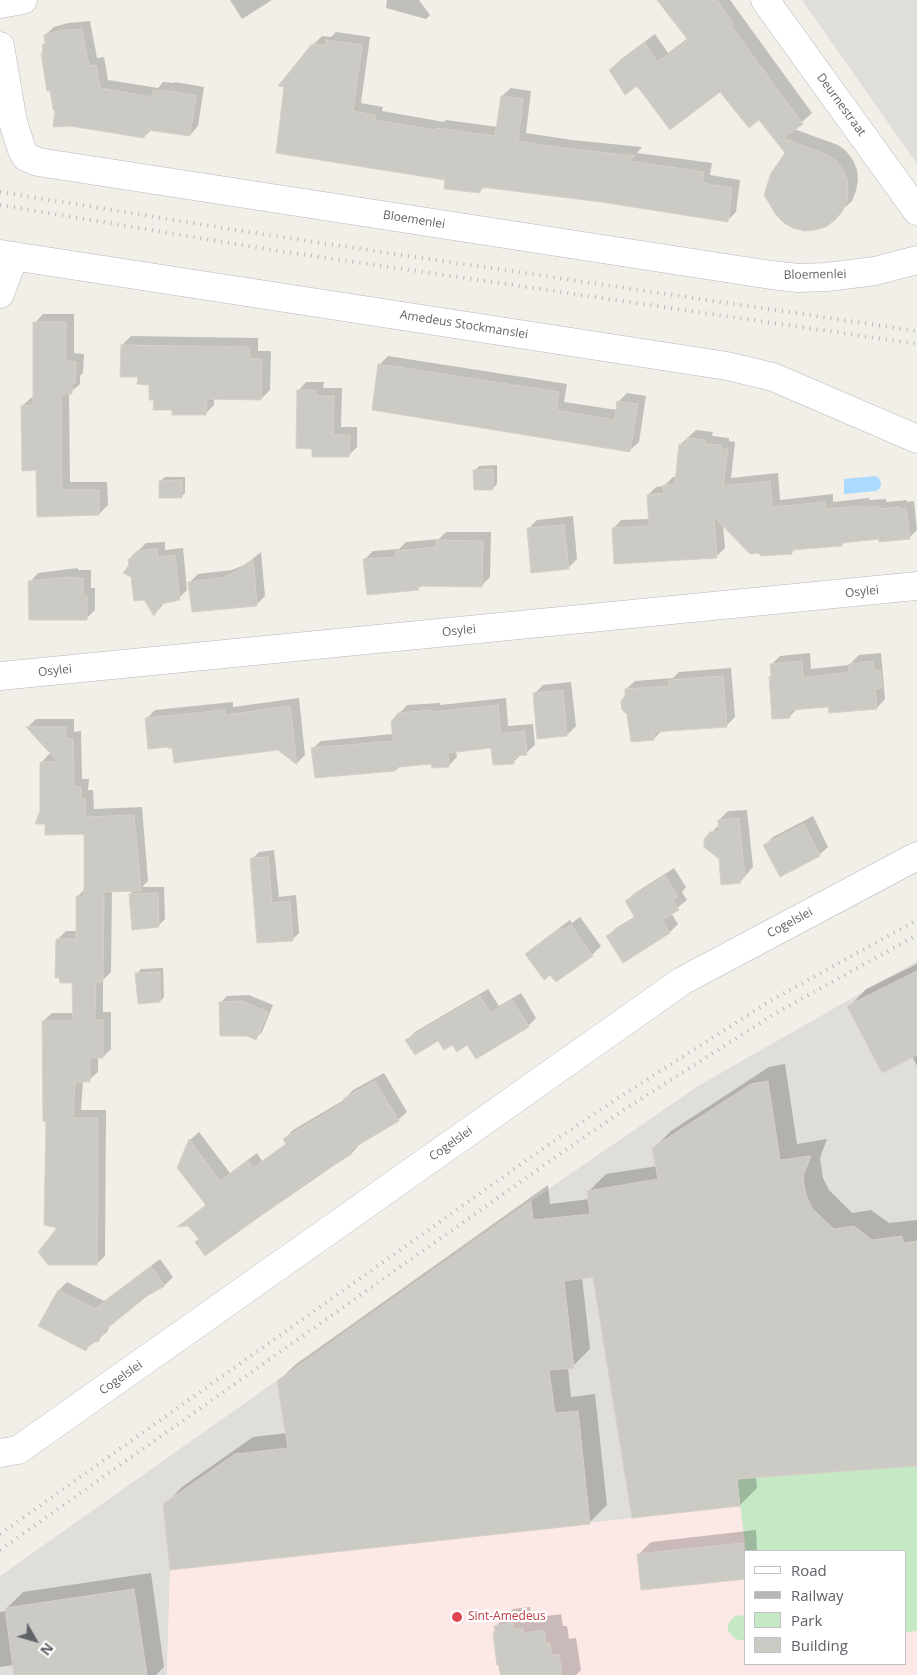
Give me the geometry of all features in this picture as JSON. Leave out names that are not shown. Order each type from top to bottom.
[{"type":"street","points":[[0,4],[23,0]]},
{"type":"street","name":"Deurnestraat","points":[[765,0],[917,210]]},
{"type":"street","name":"Bloemenlei","points":[[0,46],[7,121],[26,157],[38,162],[771,275],[798,278],[827,277],[875,270],[917,260]]},
{"type":"street","points":[[0,294],[7,255]]},
{"type":"street","name":"Amedeus Stockmanslei","points":[[7,255],[727,366],[773,377],[917,439]]},
{"type":"street","name":"Osylei","points":[[0,676],[917,586]]},
{"type":"street","name":"Cogelslei","points":[[0,1453],[18,1450],[26,1445],[682,981],[917,856]]},
{"type":"shaded area","points":[[802,0],[917,0],[917,164]]},
{"type":"shaded area","points":[[917,961],[917,1466],[737,1480],[741,1506],[170,1570],[167,1675],[0,1675],[0,1576],[531,1201],[698,1086]]},
{"type":"shaded area","name":"Sint-Amedeus","points":[[917,1466],[917,1675],[167,1675],[170,1570],[740,1506],[737,1479]]},
{"type":"green space","points":[[917,1466],[917,1631],[907,1632],[907,1550],[746,1550],[737,1479]]},
{"type":"green space","points":[[744,1615],[744,1641],[735,1639],[728,1631],[730,1621],[735,1616]]},
{"type":"water","points":[[875,476],[879,478],[881,484],[880,488],[876,491],[844,494],[844,479]]},
{"type":"building","points":[[657,0],[717,0],[733,24],[731,26],[803,124],[783,138],[827,155],[836,161],[843,170],[847,180],[847,202],[842,212],[826,227],[804,231],[784,223],[776,215],[764,195],[771,173],[785,153],[759,120],[749,128],[720,92],[670,130],[637,86],[625,95],[609,70],[645,43],[657,62],[688,40]]},
{"type":"building","points":[[82,29],[89,66],[96,65],[100,88],[152,97],[153,90],[165,90],[196,96],[190,136],[147,130],[144,138],[70,126],[53,127],[55,111],[50,91],[47,91],[41,53],[43,53],[42,45],[45,44],[44,35],[58,31]]},
{"type":"building","points":[[326,40],[362,45],[353,111],[375,115],[375,120],[436,130],[436,128],[495,136],[501,96],[523,99],[518,141],[635,156],[629,161],[704,172],[702,183],[732,188],[728,222],[601,202],[481,187],[480,193],[444,189],[445,180],[276,153],[284,87],[278,86],[312,44],[326,45]]},
{"type":"building","points":[[33,322],[66,322],[66,361],[76,362],[75,383],[72,383],[72,394],[61,394],[62,490],[99,490],[99,515],[37,517],[36,470],[22,471],[21,406],[33,405]]},
{"type":"building","points":[[121,345],[249,347],[250,359],[262,359],[261,400],[207,399],[206,415],[172,415],[172,410],[153,410],[154,400],[149,400],[149,385],[137,384],[138,377],[120,377]]},
{"type":"building","points":[[378,364],[559,392],[556,410],[615,420],[617,401],[638,404],[630,452],[372,410]]},
{"type":"building","points":[[297,390],[316,390],[316,396],[334,396],[333,435],[350,435],[349,457],[312,457],[312,449],[296,448]]},
{"type":"building","points":[[687,438],[705,440],[705,444],[721,445],[721,449],[728,449],[723,486],[770,481],[772,507],[825,502],[826,509],[861,506],[861,508],[878,506],[879,509],[906,508],[910,539],[879,542],[879,539],[842,543],[842,546],[792,550],[792,554],[761,556],[758,553],[750,554],[714,517],[717,558],[614,564],[612,528],[649,526],[647,495],[664,493],[663,485],[675,484],[679,444],[686,445]]},
{"type":"building","points":[[493,469],[493,490],[474,490],[473,470]]},
{"type":"building","points":[[182,480],[182,498],[159,498],[159,481]]},
{"type":"building","points":[[564,525],[569,569],[531,573],[527,528]]},
{"type":"building","points":[[436,540],[483,541],[482,587],[418,586],[419,590],[367,595],[363,559],[396,557],[396,551],[436,547]]},
{"type":"building","points":[[157,549],[158,557],[175,555],[180,600],[161,604],[154,616],[144,600],[134,601],[131,577],[123,573],[129,565],[128,560],[137,551]]},
{"type":"building","points":[[253,559],[257,606],[192,612],[188,582],[222,578],[235,572]]},
{"type":"building","points":[[70,577],[83,578],[83,596],[87,596],[87,620],[29,620],[28,581]]},
{"type":"building","points":[[802,661],[803,678],[849,672],[849,664],[873,661],[874,670],[880,670],[882,688],[875,689],[877,709],[829,713],[828,707],[790,710],[790,718],[772,719],[770,664]]},
{"type":"building","points":[[723,676],[727,727],[654,732],[654,740],[631,742],[627,714],[622,710],[621,701],[625,696],[625,689],[669,686],[669,680]]},
{"type":"building","points":[[563,690],[567,736],[537,739],[533,693]]},
{"type":"building","points":[[498,705],[501,734],[525,731],[527,755],[514,758],[514,764],[493,765],[491,748],[448,753],[449,767],[432,768],[431,764],[399,767],[395,771],[315,778],[311,748],[393,741],[391,722],[398,713],[432,710],[433,712]]},
{"type":"building","points":[[290,706],[297,765],[278,750],[174,763],[172,748],[148,749],[145,718],[225,710],[225,715]]},
{"type":"building","points":[[26,727],[66,727],[66,739],[73,739],[74,787],[81,787],[81,798],[85,798],[86,817],[134,815],[141,891],[104,892],[103,982],[96,982],[95,1020],[103,1020],[103,1058],[90,1058],[90,1082],[75,1082],[73,1118],[98,1118],[97,1265],[48,1265],[38,1252],[57,1228],[44,1225],[46,1122],[43,1121],[42,1021],[73,1021],[72,983],[60,983],[59,978],[55,978],[56,939],[76,939],[76,896],[84,897],[84,834],[45,835],[45,824],[35,824],[40,811],[40,762],[58,762]]},
{"type":"building","points":[[739,818],[745,877],[740,877],[741,883],[721,885],[719,859],[704,847],[704,839],[710,832],[719,831],[718,820]]},
{"type":"building","points":[[804,824],[820,856],[780,877],[763,845]]},
{"type":"building","points":[[268,857],[272,903],[290,901],[293,941],[257,943],[250,858]]},
{"type":"building","points":[[665,876],[678,897],[673,900],[679,910],[662,920],[670,933],[623,963],[606,936],[635,918],[625,901]]},
{"type":"building","points":[[158,893],[159,927],[132,930],[129,894]]},
{"type":"building","points":[[571,925],[593,956],[556,982],[550,975],[544,980],[525,954],[561,928],[563,930]]},
{"type":"building","points":[[917,971],[917,1055],[882,1073],[847,1006]]},
{"type":"building","points":[[160,972],[160,1002],[138,1004],[135,973]]},
{"type":"building","points":[[480,996],[490,1013],[512,1000],[529,1027],[476,1059],[467,1045],[457,1052],[452,1045],[444,1050],[438,1041],[415,1055],[405,1040]]},
{"type":"building","points":[[242,1001],[268,1012],[256,1040],[247,1036],[220,1036],[219,1002]]},
{"type":"building","points":[[375,1081],[399,1121],[350,1150],[352,1154],[310,1180],[205,1256],[195,1242],[199,1239],[188,1226],[177,1227],[206,1205],[177,1168],[189,1139],[220,1181],[248,1161],[253,1168],[286,1144],[283,1139],[345,1102],[343,1099]]},
{"type":"building","points":[[768,1081],[780,1160],[811,1156],[803,1176],[806,1195],[812,1208],[834,1229],[854,1226],[872,1240],[902,1236],[904,1243],[917,1241],[917,1466],[737,1479],[740,1506],[632,1518],[593,1277],[564,1281],[574,1368],[549,1370],[555,1413],[578,1411],[590,1524],[170,1570],[163,1504],[235,1454],[288,1448],[277,1381],[531,1201],[533,1220],[590,1214],[587,1191],[658,1179],[652,1148],[751,1084]]},
{"type":"building","points":[[151,1266],[165,1286],[147,1296],[105,1330],[98,1342],[91,1342],[86,1351],[38,1326],[58,1290],[95,1309]]},
{"type":"building","points":[[743,1543],[744,1579],[641,1590],[637,1554]]},
{"type":"building","points":[[134,1589],[147,1675],[14,1675],[5,1608]]},
{"type":"building","points":[[513,1623],[514,1629],[523,1628],[523,1633],[544,1630],[546,1643],[550,1643],[552,1655],[559,1655],[562,1675],[501,1675],[500,1665],[497,1665],[493,1633],[495,1632],[494,1626]]},
{"type":"railway","points":[[0,192],[274,236],[917,331]]},
{"type":"railway","points":[[0,205],[273,250],[917,344]]},
{"type":"railway","points":[[0,1534],[548,1145],[618,1098],[770,1001],[917,920]]},
{"type":"railway","points":[[0,1550],[625,1109],[776,1013],[917,935]]},
{"type":"place","name":"Sint-Amedeus","points":[[457,1617]]}]
